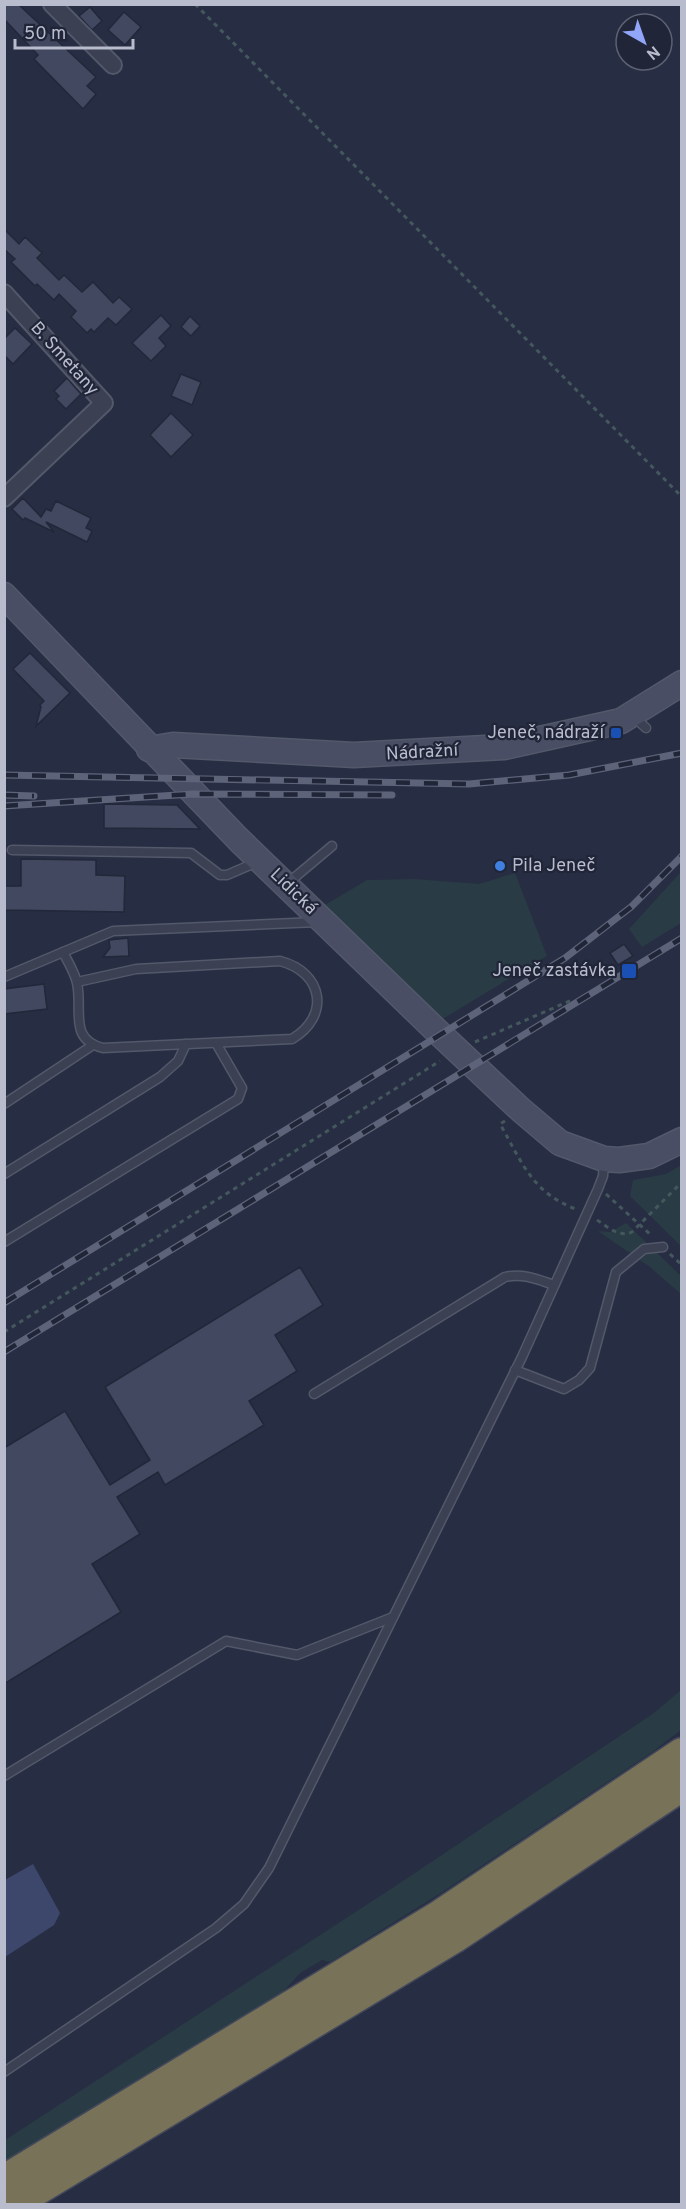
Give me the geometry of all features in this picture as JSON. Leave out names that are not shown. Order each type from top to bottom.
[{"type":"highway","points":[[4,2180],[440,1915],[681,1753]]},
{"type":"highway","points":[[14,2205],[454,1938],[681,1786]]},
{"type":"street","points":[[52,4],[113,65]]},
{"type":"street","name":"B. Smetany","points":[[4,294],[104,402],[4,498]]},
{"type":"street","name":"Lidická","points":[[4,595],[149,749],[260,861],[521,1110],[560,1143],[604,1160]]},
{"type":"street","name":"Nádražní","points":[[149,749],[173,745],[354,755],[437,753],[526,743],[585,730],[639,722],[681,683]]},
{"type":"street","points":[[604,1160],[649,1156],[681,1140]]},
{"type":"lane","points":[[285,885],[332,846]]},
{"type":"lane","points":[[12,850],[191,854],[220,875],[227,875],[260,861]]},
{"type":"lane","points":[[4,976],[113,931],[324,922]]},
{"type":"lane","points":[[63,952],[77,982],[80,1032],[93,1046],[103,1048],[292,1039],[304,1032],[315,1016],[318,998],[313,982],[293,964],[280,961],[136,969],[77,982]]},
{"type":"lane","points":[[4,1242],[238,1099],[242,1088],[216,1043]]},
{"type":"lane","points":[[4,1174],[160,1077],[178,1061],[186,1044]]},
{"type":"lane","points":[[4,1104],[93,1046]]},
{"type":"lane","points":[[4,2072],[216,1928],[244,1904],[269,1868],[515,1370],[587,1214],[603,1176],[604,1160]]},
{"type":"lane","points":[[515,1370],[564,1389],[579,1380],[590,1368],[616,1272],[644,1249],[663,1247]]},
{"type":"lane","points":[[314,1394],[505,1277],[516,1274],[555,1285]]},
{"type":"lane","points":[[4,1776],[226,1641],[297,1655],[393,1617]]},
{"type":"path","points":[[195,4],[681,497]]},
{"type":"path","points":[[4,1332],[458,1050],[572,1000]]},
{"type":"path","points":[[521,1110],[500,1124],[539,1189],[553,1199],[625,1235],[632,1232],[681,1182]]},
{"type":"shaded area","points":[[681,872],[681,923],[642,947],[629,929]]},
{"type":"shaded area","points":[[515,873],[547,956],[441,1020],[325,905],[367,880],[415,879],[479,884]]},
{"type":"shaded area","points":[[681,1165],[681,1246],[630,1196],[633,1180],[666,1174]]},
{"type":"shaded area","points":[[626,1223],[681,1276],[681,1294],[650,1267],[598,1231],[610,1232]]},
{"type":"shaded area","points":[[681,1690],[681,1730],[651,1753],[441,1893],[330,1962],[322,1960],[300,1973],[283,1992],[5,2163],[5,2140],[397,1885],[654,1713]]},
{"type":"water","points":[[33,1864],[60,1913],[54,1925],[5,1957],[5,1880]]},
{"type":"building","points":[[4,4],[18,4],[96,77],[87,86],[96,94],[83,109],[34,59],[38,55],[4,19]]},
{"type":"building","points":[[90,7],[102,21],[92,30],[79,16]]},
{"type":"building","points":[[124,12],[141,27],[125,45],[108,30]]},
{"type":"building","points":[[4,229],[19,244],[25,237],[42,253],[37,258],[59,280],[64,275],[82,292],[93,282],[113,303],[119,297],[132,309],[116,325],[108,318],[94,332],[91,329],[87,333],[71,317],[76,311],[59,294],[54,300],[37,284],[35,286],[11,262],[15,259],[4,249]]},
{"type":"building","points":[[161,315],[171,326],[159,338],[166,346],[151,361],[132,343]]},
{"type":"building","points":[[190,316],[200,326],[191,336],[181,327]]},
{"type":"building","points":[[15,328],[32,344],[13,364],[4,355],[4,339]]},
{"type":"building","points":[[181,374],[201,382],[192,405],[171,396]]},
{"type":"building","points":[[67,378],[81,394],[66,409],[56,399],[59,396],[54,391]]},
{"type":"building","points":[[171,413],[193,435],[171,457],[150,435]]},
{"type":"building","points":[[23,498],[41,517],[46,509],[51,511],[56,501],[91,518],[86,528],[92,531],[87,542],[46,522],[54,532],[25,518],[23,520],[12,509]]},
{"type":"building","points":[[30,653],[70,693],[36,726],[40,705],[44,701],[13,669]]},
{"type":"building","points":[[104,804],[177,805],[200,829],[104,828]]},
{"type":"building","points":[[21,859],[96,860],[96,875],[125,876],[124,912],[4,910],[4,886],[21,886]]},
{"type":"building","points":[[128,938],[129,956],[103,957],[110,948],[109,940]]},
{"type":"building","points":[[624,944],[633,956],[618,965],[610,953]]},
{"type":"building","points":[[44,984],[47,1009],[4,1014],[4,989]]},
{"type":"building","points":[[300,1267],[323,1305],[275,1335],[297,1371],[249,1401],[264,1425],[165,1485],[158,1472],[117,1497],[140,1534],[92,1564],[121,1612],[4,1684],[4,1448],[65,1411],[110,1485],[150,1460],[105,1387]]},
{"type":"railway","points":[[4,775],[469,784],[569,775],[682,753]]},
{"type":"railway","points":[[4,806],[193,794],[392,795]]},
{"type":"railway","points":[[4,795],[34,796]]},
{"type":"railway","points":[[4,1303],[565,958],[631,907],[682,856]]},
{"type":"railway","points":[[4,1352],[682,938]]},
{"type":"place","name":"Jeneč, nádraží","points":[[616,733]]},
{"type":"place","name":"Pila Jeneč","points":[[500,866]]},
{"type":"place","name":"Jeneč zastávka","points":[[629,971]]}]
